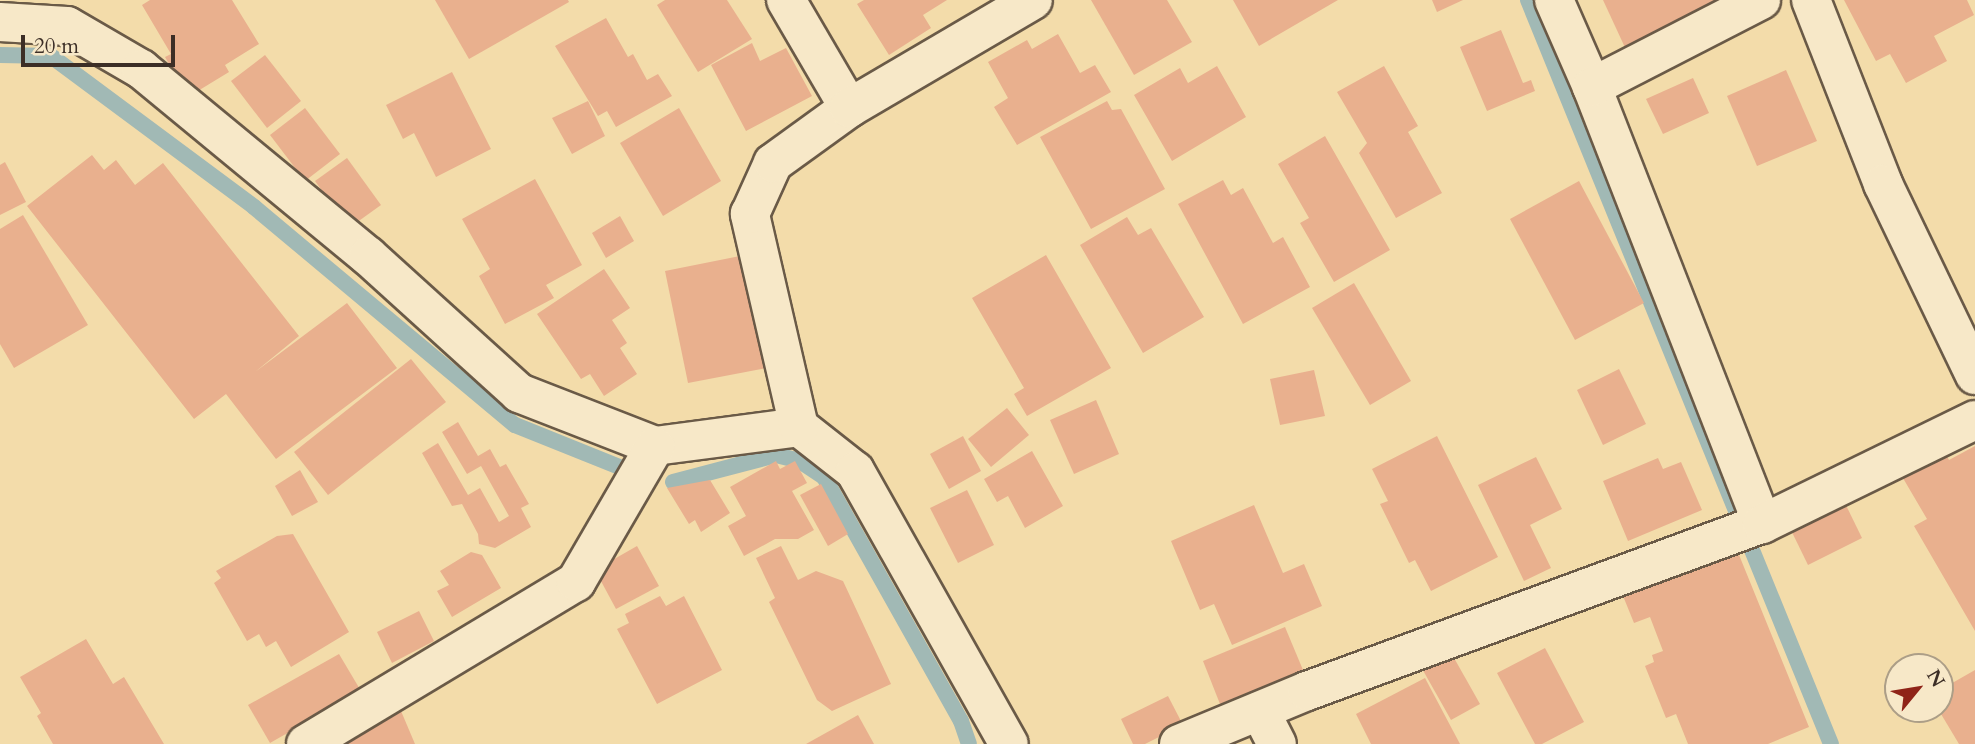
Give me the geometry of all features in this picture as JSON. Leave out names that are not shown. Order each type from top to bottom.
[{"type":"street","points":[[786,0],[849,108]]},
{"type":"street","points":[[1009,744],[855,471],[799,427],[750,214],[773,163],[849,108],[1033,0]]},
{"type":"street","points":[[1554,0],[1592,87],[1762,524]]},
{"type":"street","points":[[1592,87],[1761,0]]},
{"type":"street","points":[[1811,0],[1883,184],[1975,374]]},
{"type":"street","points":[[0,22],[67,26],[141,69],[368,256],[519,393],[655,446],[799,427]]},
{"type":"street","points":[[1180,744],[1269,727],[1762,524],[1975,420]]},
{"type":"street","points":[[306,744],[576,582],[655,446]]},
{"type":"building","points":[[150,0],[232,0],[259,44],[225,65],[229,72],[188,97],[165,57],[171,54],[142,5]]},
{"type":"building","points":[[435,0],[568,0],[569,2],[469,59]]},
{"type":"building","points":[[665,0],[727,0],[752,39],[698,72],[657,5]]},
{"type":"building","points":[[864,0],[947,0],[923,15],[931,28],[889,55],[857,4]]},
{"type":"building","points":[[1091,0],[1167,0],[1192,42],[1134,75]]},
{"type":"building","points":[[1233,0],[1338,0],[1259,46]]},
{"type":"building","points":[[1432,0],[1463,0],[1437,12]]},
{"type":"building","points":[[1603,0],[1750,0],[1628,54]]},
{"type":"building","points":[[1844,0],[1967,0],[1974,15],[1934,36],[1947,61],[1906,83],[1890,54],[1876,61]]},
{"type":"building","points":[[606,18],[628,57],[633,54],[647,80],[658,74],[672,96],[616,127],[607,111],[598,116],[555,46]]},
{"type":"building","points":[[1501,30],[1523,83],[1531,80],[1535,91],[1487,111],[1460,47]]},
{"type":"building","points":[[1058,34],[1080,73],[1095,65],[1111,92],[1017,145],[994,107],[1008,98],[988,62],[1027,40],[1032,49]]},
{"type":"building","points":[[752,43],[760,61],[786,48],[812,96],[746,131],[711,65]]},
{"type":"building","points":[[265,55],[301,101],[267,128],[231,81]]},
{"type":"building","points":[[1217,66],[1246,117],[1172,161],[1134,95],[1180,68],[1188,83]]},
{"type":"building","points":[[1384,66],[1418,126],[1408,132],[1442,193],[1396,218],[1359,153],[1367,143],[1337,92]]},
{"type":"building","points":[[1786,70],[1817,141],[1757,166],[1727,96]]},
{"type":"building","points":[[452,72],[491,149],[436,177],[414,133],[403,139],[386,105]]},
{"type":"building","points":[[1693,78],[1709,113],[1663,134],[1646,99]]},
{"type":"building","points":[[588,101],[605,136],[572,154],[552,118]]},
{"type":"building","points":[[1107,101],[1112,110],[1121,109],[1165,189],[1091,229],[1040,137]]},
{"type":"building","points":[[305,108],[340,154],[305,181],[270,135]]},
{"type":"building","points":[[679,108],[721,181],[663,216],[620,143]]},
{"type":"building","points":[[1325,136],[1390,250],[1334,282],[1300,223],[1309,218],[1278,164]]},
{"type":"building","points":[[92,155],[104,170],[116,160],[135,185],[163,163],[299,336],[255,372],[347,303],[397,368],[276,459],[226,394],[194,419],[27,206]]},
{"type":"building","points":[[347,158],[381,205],[349,228],[315,181]]},
{"type":"building","points":[[5,162],[26,202],[0,215],[0,165]]},
{"type":"building","points":[[535,179],[582,265],[546,285],[554,298],[505,324],[479,276],[490,269],[462,219]]},
{"type":"building","points":[[1223,180],[1231,195],[1243,188],[1273,243],[1283,237],[1310,287],[1243,324],[1178,204]]},
{"type":"building","points":[[1579,181],[1644,303],[1575,340],[1510,219]]},
{"type":"building","points":[[23,215],[88,325],[14,368],[0,344],[0,229]]},
{"type":"building","points":[[620,216],[634,241],[606,258],[592,233]]},
{"type":"building","points":[[1127,217],[1138,235],[1151,228],[1204,317],[1143,353],[1080,245]]},
{"type":"building","points":[[745,255],[766,368],[688,383],[665,271]]},
{"type":"building","points":[[1046,255],[1111,368],[1027,416],[1014,394],[1024,388],[972,298]]},
{"type":"building","points":[[604,269],[630,308],[612,320],[627,343],[620,348],[637,374],[604,396],[590,374],[581,379],[537,314]]},
{"type":"building","points":[[1354,283],[1411,381],[1370,405],[1312,308]]},
{"type":"building","points":[[411,359],[446,402],[328,495],[294,452]]},
{"type":"building","points":[[1619,369],[1646,424],[1603,445],[1577,390]]},
{"type":"building","points":[[1314,370],[1325,416],[1280,425],[1270,379]]},
{"type":"building","points":[[1096,400],[1119,454],[1074,474],[1050,420]]},
{"type":"building","points":[[1007,408],[1029,435],[991,467],[968,439]]},
{"type":"building","points":[[458,422],[478,456],[490,449],[500,467],[506,464],[529,504],[521,508],[531,527],[495,548],[479,544],[478,534],[462,504],[452,506],[422,453],[438,443],[468,495],[480,488],[499,522],[509,516],[481,466],[467,474],[442,432]]},
{"type":"building","points":[[963,436],[981,471],[949,489],[930,454]]},
{"type":"building","points":[[1437,436],[1498,557],[1431,591],[1415,560],[1409,563],[1380,504],[1388,501],[1372,469]]},
{"type":"building","points":[[1975,446],[1975,631],[1914,526],[1927,519],[1900,473],[1943,449],[1949,460]]},
{"type":"building","points":[[1032,451],[1063,506],[1025,528],[1008,496],[997,502],[984,479]]},
{"type":"building","points":[[1536,457],[1562,509],[1530,525],[1551,568],[1524,581],[1478,485]]},
{"type":"building","points":[[1658,458],[1663,469],[1681,462],[1702,510],[1628,541],[1603,481]]},
{"type":"building","points":[[776,461],[780,469],[795,461],[807,483],[792,491],[814,530],[798,539],[775,539],[744,556],[728,526],[746,516],[730,487]]},
{"type":"building","points":[[300,470],[318,502],[292,516],[275,486]]},
{"type":"building","points":[[710,480],[730,513],[701,532],[695,520],[689,524],[667,488]]},
{"type":"building","points":[[821,484],[848,534],[828,546],[800,495]]},
{"type":"building","points":[[967,490],[994,545],[958,563],[930,508]]},
{"type":"building","points":[[1841,495],[1862,538],[1808,565],[1787,522]]},
{"type":"building","points":[[1254,505],[1283,573],[1304,564],[1322,606],[1232,645],[1214,604],[1200,610],[1171,541]]},
{"type":"building","points":[[293,534],[349,632],[291,667],[276,641],[266,647],[259,634],[247,641],[214,583],[221,578],[216,571],[277,536]]},
{"type":"building","points":[[1735,545],[1809,727],[1768,744],[1688,744],[1676,714],[1666,718],[1645,666],[1654,662],[1652,655],[1663,651],[1650,617],[1634,623],[1621,591]]},
{"type":"building","points":[[637,546],[659,586],[616,609],[595,570]]},
{"type":"building","points":[[781,546],[798,580],[816,571],[843,581],[891,684],[832,711],[817,700],[769,602],[775,598],[756,558]]},
{"type":"building","points":[[471,552],[482,555],[501,588],[452,617],[437,591],[449,585],[440,571]]},
{"type":"building","points":[[660,596],[666,606],[684,596],[722,670],[657,704],[617,629],[629,623],[625,614]]},
{"type":"building","points":[[419,611],[434,641],[392,663],[377,632]]},
{"type":"building","points":[[1285,627],[1303,670],[1220,704],[1203,661]]},
{"type":"building","points":[[86,639],[113,684],[124,677],[164,744],[53,744],[37,716],[41,713],[20,677]]},
{"type":"building","points":[[1545,648],[1584,722],[1542,744],[1535,744],[1497,673]]},
{"type":"building","points":[[1449,649],[1480,704],[1451,720],[1420,665]]},
{"type":"building","points":[[339,654],[361,691],[270,743],[248,705]]},
{"type":"building","points":[[1975,670],[1975,744],[1959,744],[1946,723],[1954,723],[1954,682]]},
{"type":"building","points":[[1425,678],[1460,744],[1371,744],[1356,714]]},
{"type":"building","points":[[1168,696],[1183,725],[1145,744],[1133,744],[1121,719]]},
{"type":"building","points":[[401,711],[415,744],[342,744],[339,737]]},
{"type":"building","points":[[858,715],[874,744],[806,744]]},
{"type":"waterway","points":[[1528,0],[1831,744]]},
{"type":"waterway","points":[[0,55],[51,56],[254,207],[515,425],[622,468]]},
{"type":"waterway","points":[[673,482],[776,455],[800,461],[824,477],[961,721],[969,744]]}]
